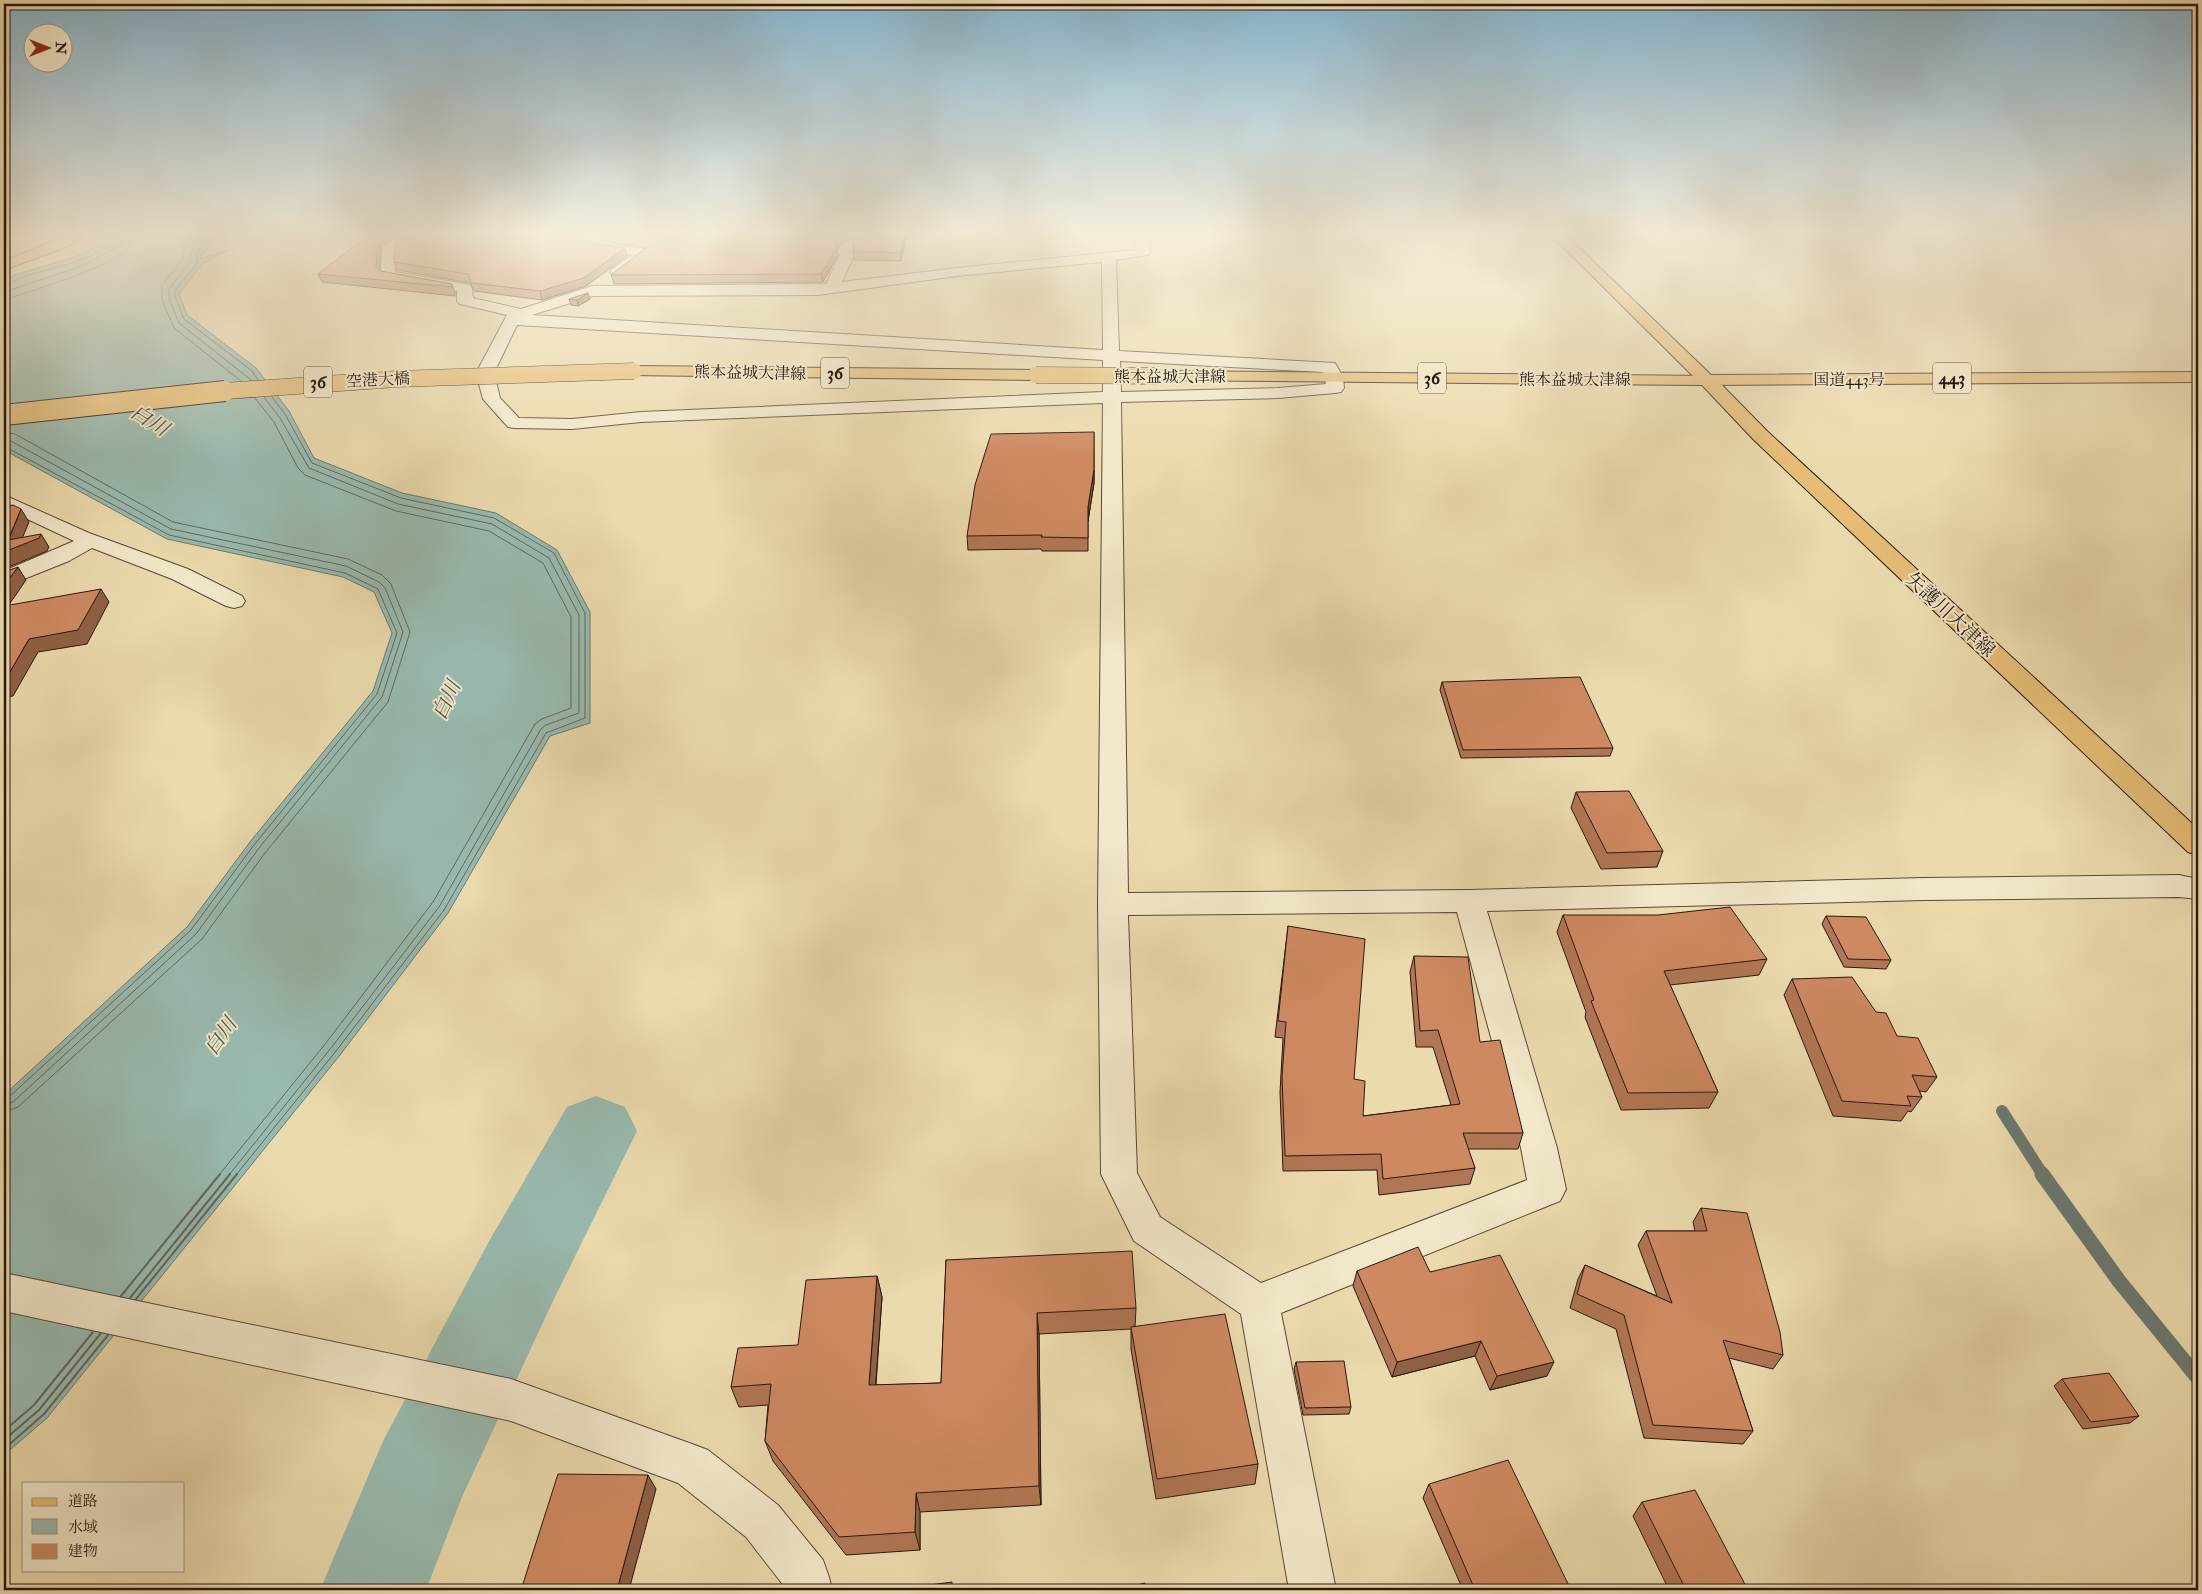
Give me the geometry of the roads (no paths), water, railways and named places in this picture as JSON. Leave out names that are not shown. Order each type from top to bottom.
[{"type":"main road","points":[[1635,310],[1707,380]]},
{"type":"main road","name":"熊本益城大津線","points":[[634,371],[1707,380]]},
{"type":"main road","name":"空港大橋","points":[[4,416],[172,396],[321,382],[496,373],[634,371]]},
{"type":"main road","name":"国道443号","points":[[1707,380],[2198,377]]},
{"type":"main road","name":"矢護川大津線","points":[[1707,380],[1767,441],[2198,845]]},
{"type":"street","points":[[497,310],[515,316],[537,320],[1111,356],[1329,367],[1334,377],[1335,388],[1278,393],[1112,397],[641,417],[572,424],[514,423],[492,399],[485,373],[515,316],[532,310]]},
{"type":"street","points":[[1110,310],[1112,397],[1112,904],[1119,1174],[1147,1229],[1258,1303],[1265,1330],[1312,1590]]},
{"type":"street","points":[[4,502],[90,540],[180,574],[234,601]]},
{"type":"street","points":[[4,580],[22,570],[61,556],[90,540]]},
{"type":"street","points":[[1112,904],[1469,901],[1924,888],[2179,886],[2198,889]]},
{"type":"street","points":[[1258,1303],[1547,1189],[1539,1148],[1469,901]]},
{"type":"street","points":[[4,1292],[511,1400],[692,1466],[762,1521],[806,1577],[808,1590]]},
{"type":"water","name":"白川","points":[[4,310],[185,310],[187,315],[256,368],[289,411],[314,458],[402,493],[496,513],[557,550],[590,612],[590,723],[550,736],[448,913],[340,1055],[47,1418],[4,1455],[4,1095],[187,927],[250,842],[373,691],[392,633],[374,592],[343,577],[167,539],[4,450]]},
{"type":"waterway","points":[[2002,1111],[2043,1175]]},
{"type":"waterway","points":[[373,1590],[419,1477],[520,1273],[596,1131]]},
{"type":"waterway","points":[[2042,1174],[2119,1281],[2198,1378]]}]
